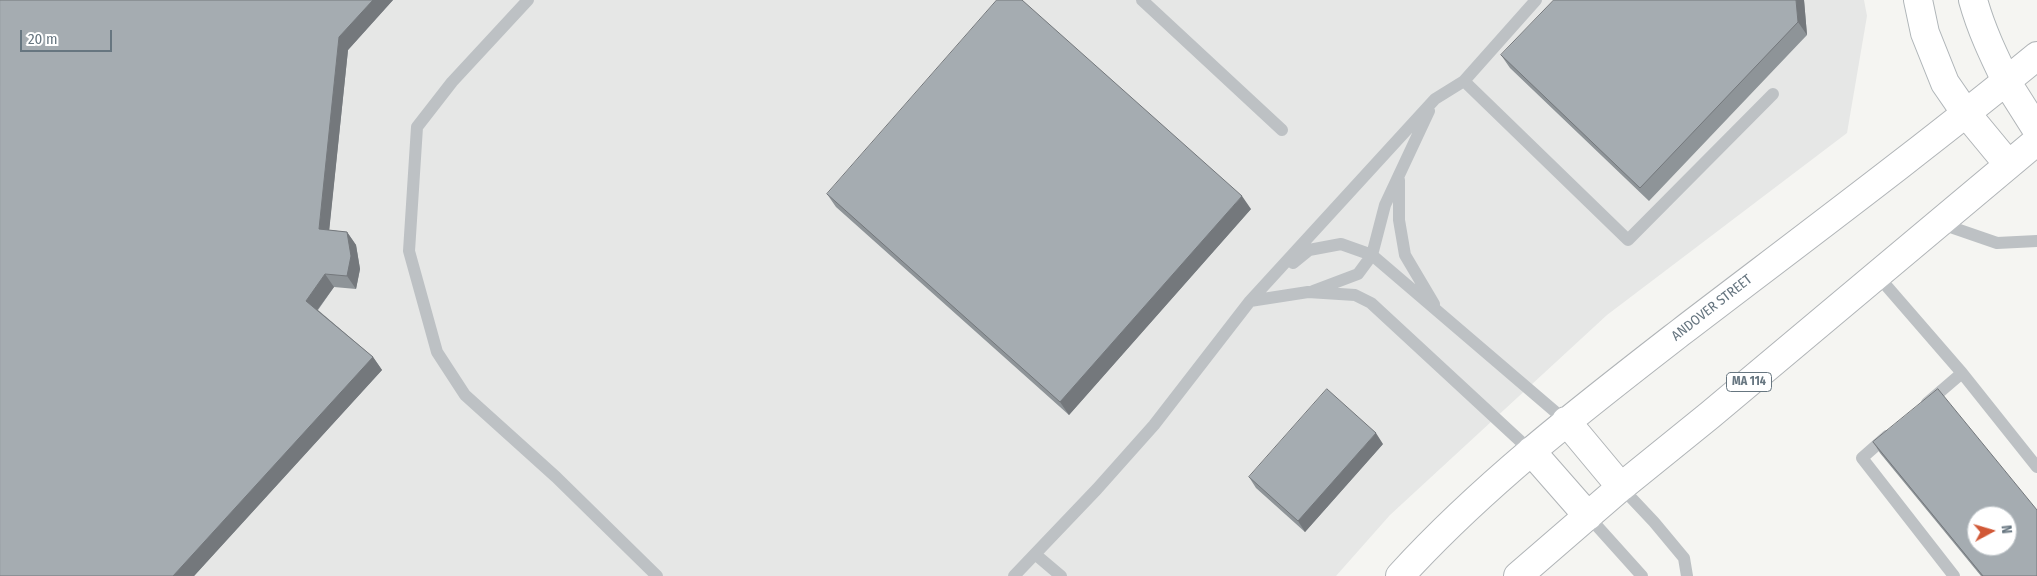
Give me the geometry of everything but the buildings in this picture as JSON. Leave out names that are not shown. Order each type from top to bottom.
[{"type":"main road","points":[[1918,0],[1925,33],[1945,84],[2008,164]]},
{"type":"main road","points":[[1973,0],[1988,43],[2006,81],[2037,130]]},
{"type":"main road","name":"ANDOVER STREET","points":[[1400,576],[1495,481],[1566,421],[2037,56]]},
{"type":"main road","name":"MA 114","points":[[1518,576],[1621,486],[1710,415],[2037,141]]},
{"type":"main road","points":[[1566,421],[1621,486]]},
{"type":"main road","points":[[1531,452],[1588,516]]},
{"type":"lane","points":[[528,0],[452,82],[416,127],[409,251],[437,352],[465,395],[556,477],[657,576]]},
{"type":"lane","points":[[1142,0],[1282,130]]},
{"type":"lane","points":[[1014,576],[1097,489],[1154,425],[1250,301],[1434,100],[1464,81],[1536,0]]},
{"type":"lane","points":[[1464,81],[1628,240],[1772,94]]},
{"type":"lane","points":[[1250,301],[1308,292],[1358,274],[1372,255],[1385,204],[1434,100]]},
{"type":"lane","points":[[1399,176],[1399,220],[1405,255],[1439,312]]},
{"type":"lane","points":[[1939,223],[1997,243],[2037,241]]},
{"type":"lane","points":[[1250,301],[1309,250],[1341,244],[1372,255],[1566,421]]},
{"type":"lane","points":[[1877,275],[1962,374],[2037,467]]},
{"type":"lane","points":[[1308,292],[1355,295],[1371,303],[1531,452]]},
{"type":"lane","points":[[1919,410],[1962,374]]},
{"type":"lane","points":[[1898,428],[1862,458],[1954,576]]},
{"type":"lane","points":[[1621,486],[1684,558],[1687,576]]},
{"type":"lane","points":[[1588,516],[1642,576]]},
{"type":"lane","points":[[1035,554],[1061,576]]},
{"type":"lane","points":[[640,576],[643,561]]},
{"type":"shaded area","points":[[0,0],[1864,0],[1867,16],[1847,133],[1607,315],[1390,515],[1336,576],[0,576]]}]
